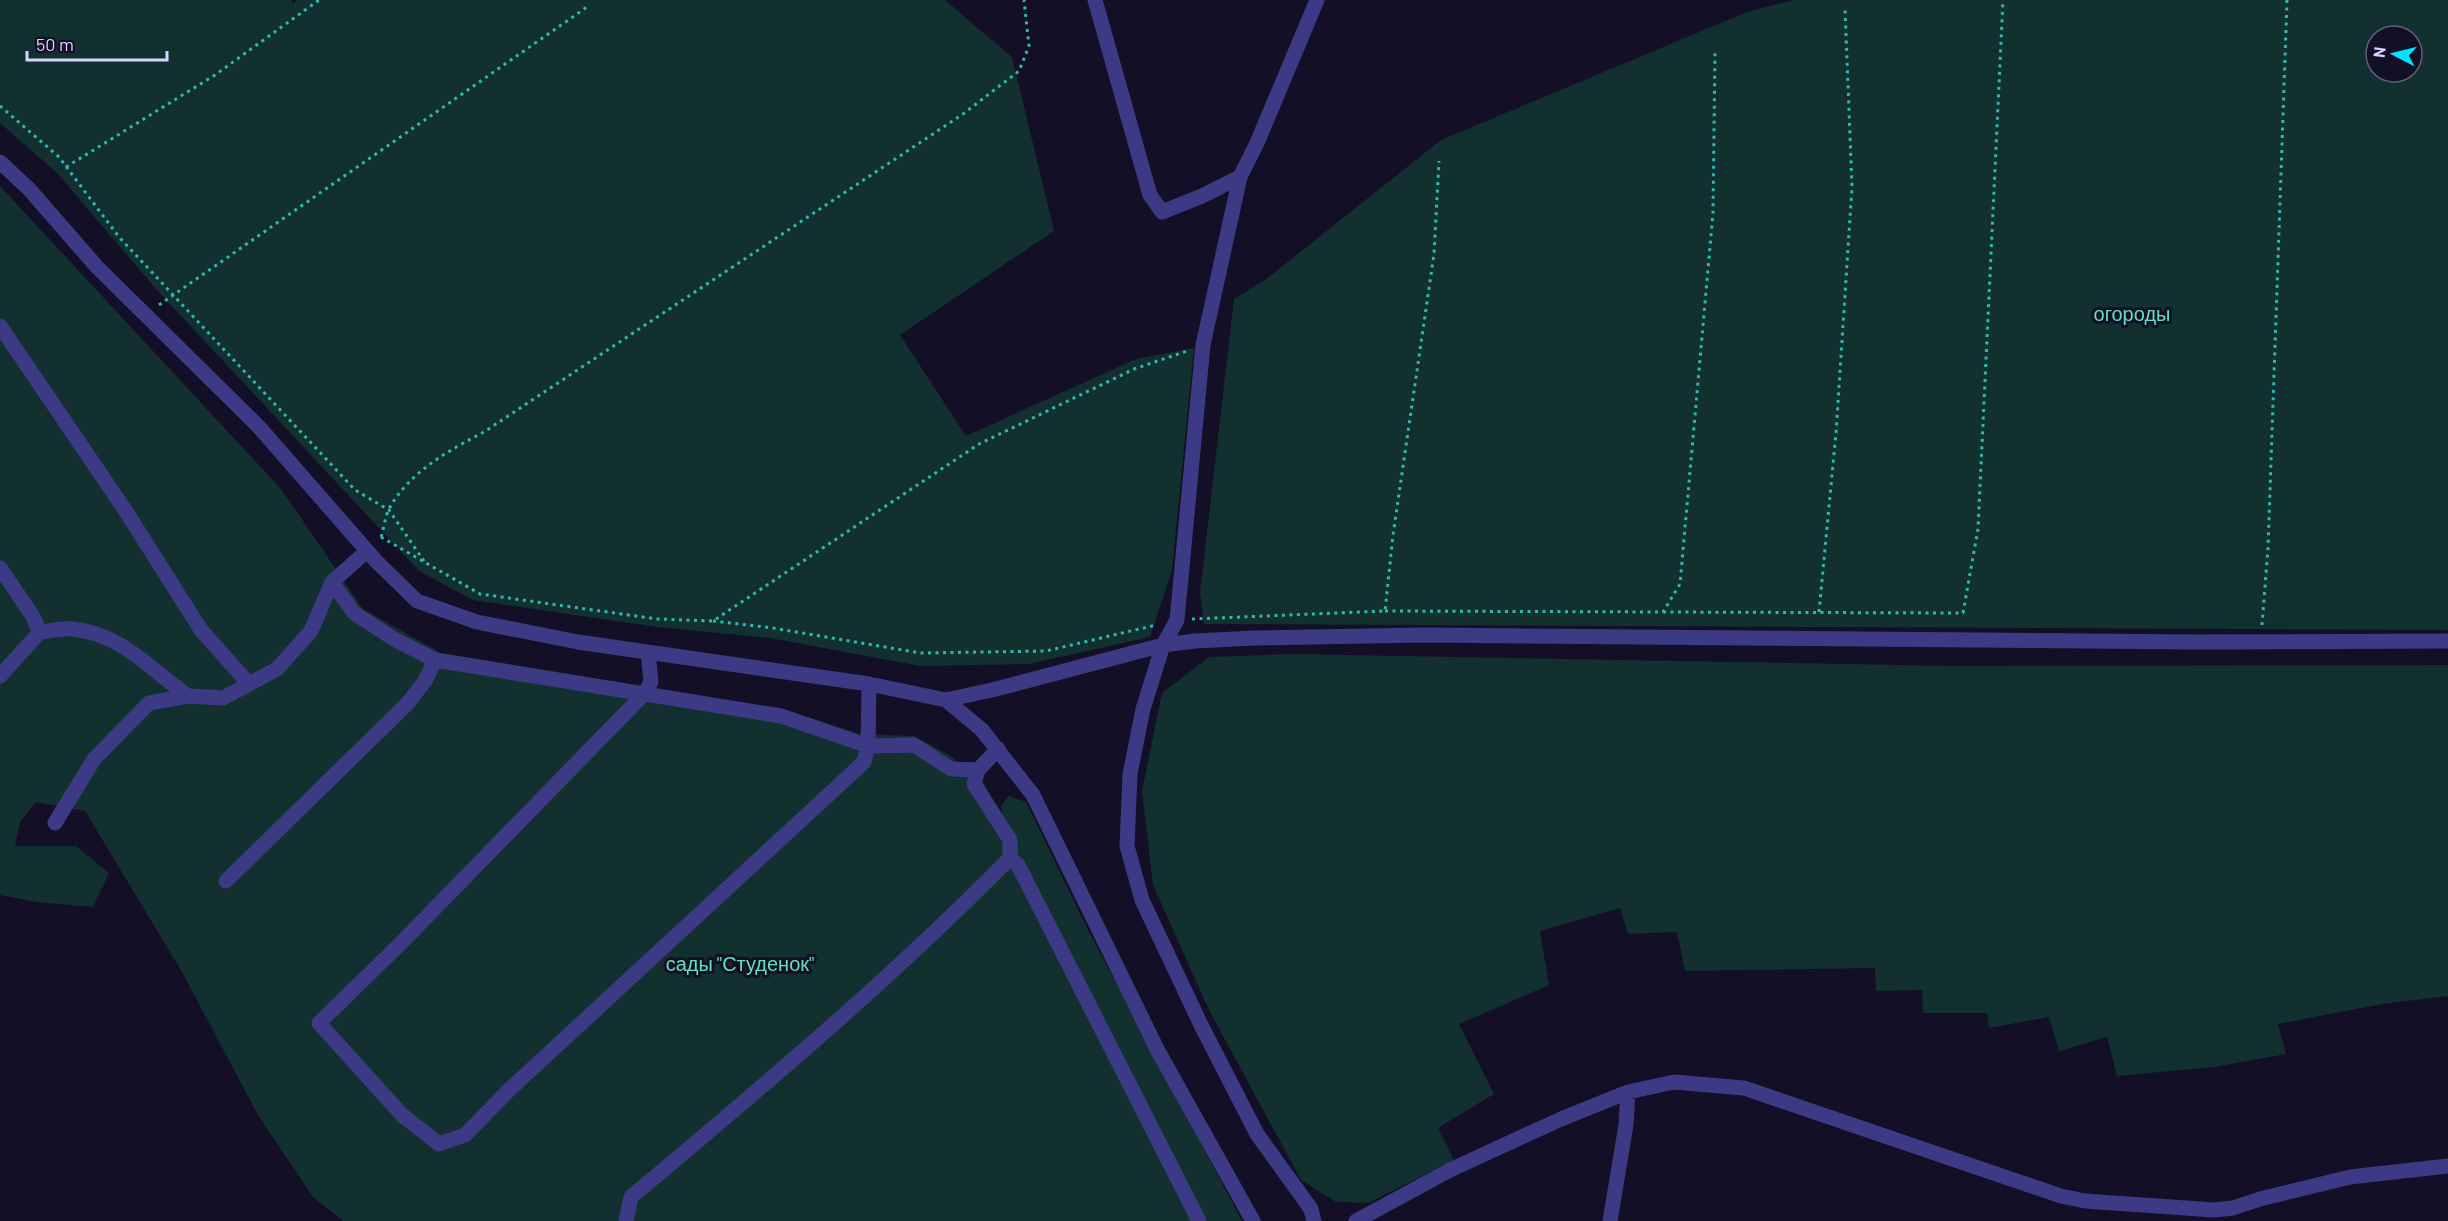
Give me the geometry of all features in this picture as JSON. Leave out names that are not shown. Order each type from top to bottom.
[{"type":"street","points":[[1095,0],[1150,195],[1162,212],[1240,177]]},
{"type":"street","points":[[1314,1221],[1311,1209],[1257,1134],[1201,1025],[1142,900],[1128,846],[1130,774],[1143,709],[1163,645],[1177,620],[1203,345],[1240,177],[1257,143],[1317,0]]},
{"type":"street","points":[[0,162],[29,189],[97,267],[259,427],[367,550],[417,601],[477,622],[578,642],[869,684],[946,700],[1163,645],[1276,637],[1423,635],[2261,642],[2448,641]]},
{"type":"street","points":[[0,326],[127,513],[201,630],[249,684]]},
{"type":"street","points":[[55,823],[94,759],[149,703],[188,696],[223,698],[277,669],[311,631],[332,582],[367,550]]},
{"type":"street","points":[[0,568],[32,615],[40,632]]},
{"type":"street","points":[[332,582],[354,613],[394,639],[435,660],[781,716],[868,746],[914,745],[951,769],[978,770]]},
{"type":"street","points":[[0,676],[40,632],[71,628],[106,637],[142,658],[168,682],[188,696]]},
{"type":"street","points":[[648,652],[651,682],[644,694],[402,942],[319,1023],[402,1115],[439,1144],[465,1135],[508,1090],[864,762],[868,746],[869,684]]},
{"type":"street","points":[[226,881],[407,704],[425,681],[435,660]]},
{"type":"street","points":[[946,700],[982,730],[1033,795],[1158,1051],[1253,1221]]},
{"type":"street","points":[[626,1221],[631,1197],[889,976],[1010,858],[1010,840],[974,784],[978,770],[998,749]]},
{"type":"street","points":[[1010,858],[1018,865],[1199,1221]]},
{"type":"street","points":[[1356,1221],[1450,1170],[1561,1119],[1628,1092],[1674,1082],[1744,1088],[2061,1196],[2085,1201],[2214,1210],[2233,1208],[2350,1177],[2448,1166]]},
{"type":"street","points":[[1610,1221],[1626,1125],[1628,1092]]},
{"type":"path","points":[[66,167],[215,75],[319,0]]},
{"type":"path","points":[[367,550],[381,537],[388,510],[410,482],[441,455],[484,432],[963,114],[1018,71],[1029,46],[1024,0]]},
{"type":"path","points":[[381,537],[480,594],[657,619],[713,621],[773,628],[921,653],[1047,651],[1177,620],[1218,616],[1385,611],[1963,613],[1977,529],[2003,0]]},
{"type":"path","points":[[2261,642],[2268,548],[2287,0]]},
{"type":"path","points":[[145,314],[587,7]]},
{"type":"path","points":[[1819,612],[1836,433],[1852,187],[1845,8]]},
{"type":"path","points":[[1663,612],[1680,584],[1713,213],[1715,52]]},
{"type":"path","points":[[0,106],[59,157],[118,237],[355,490],[388,510],[425,562]]},
{"type":"path","points":[[1385,611],[1393,536],[1434,254],[1439,161]]},
{"type":"path","points":[[713,621],[979,444],[1134,369],[1203,345]]},
{"type":"green space","points":[[0,0],[291,0],[293,3],[298,0],[945,0],[1012,57],[1054,231],[900,335],[966,436],[1136,359],[1194,348],[1172,570],[1150,637],[1029,664],[920,666],[770,638],[657,627],[473,600],[419,571],[156,289],[57,173],[0,123]]},
{"type":"green space","name":"огороды","points":[[1794,0],[2448,0],[2448,630],[1204,624],[1200,593],[1234,299],[1265,280],[1441,140],[1747,12]]},
{"type":"green space","name":"сады \"Студенок\"","points":[[0,186],[282,490],[363,609],[441,653],[784,709],[860,734],[914,736],[949,755],[983,782],[1002,815],[1001,806],[1009,796],[1026,802],[1087,928],[1242,1221],[343,1221],[313,1197],[258,1115],[182,972],[85,811],[36,802],[20,822],[15,846],[76,846],[109,873],[93,907],[36,902],[0,895]]},
{"type":"green space","points":[[1291,654],[1954,666],[2448,665],[2448,996],[2382,1004],[2278,1024],[2286,1054],[2214,1067],[2117,1076],[2107,1037],[2059,1051],[2049,1017],[1989,1028],[1987,1013],[1923,1013],[1922,990],[1876,991],[1875,968],[1685,971],[1677,932],[1628,934],[1620,908],[1540,931],[1549,985],[1459,1024],[1494,1094],[1438,1128],[1454,1160],[1368,1203],[1336,1202],[1301,1180],[1209,1010],[1153,885],[1142,791],[1162,693],[1209,657]]}]
